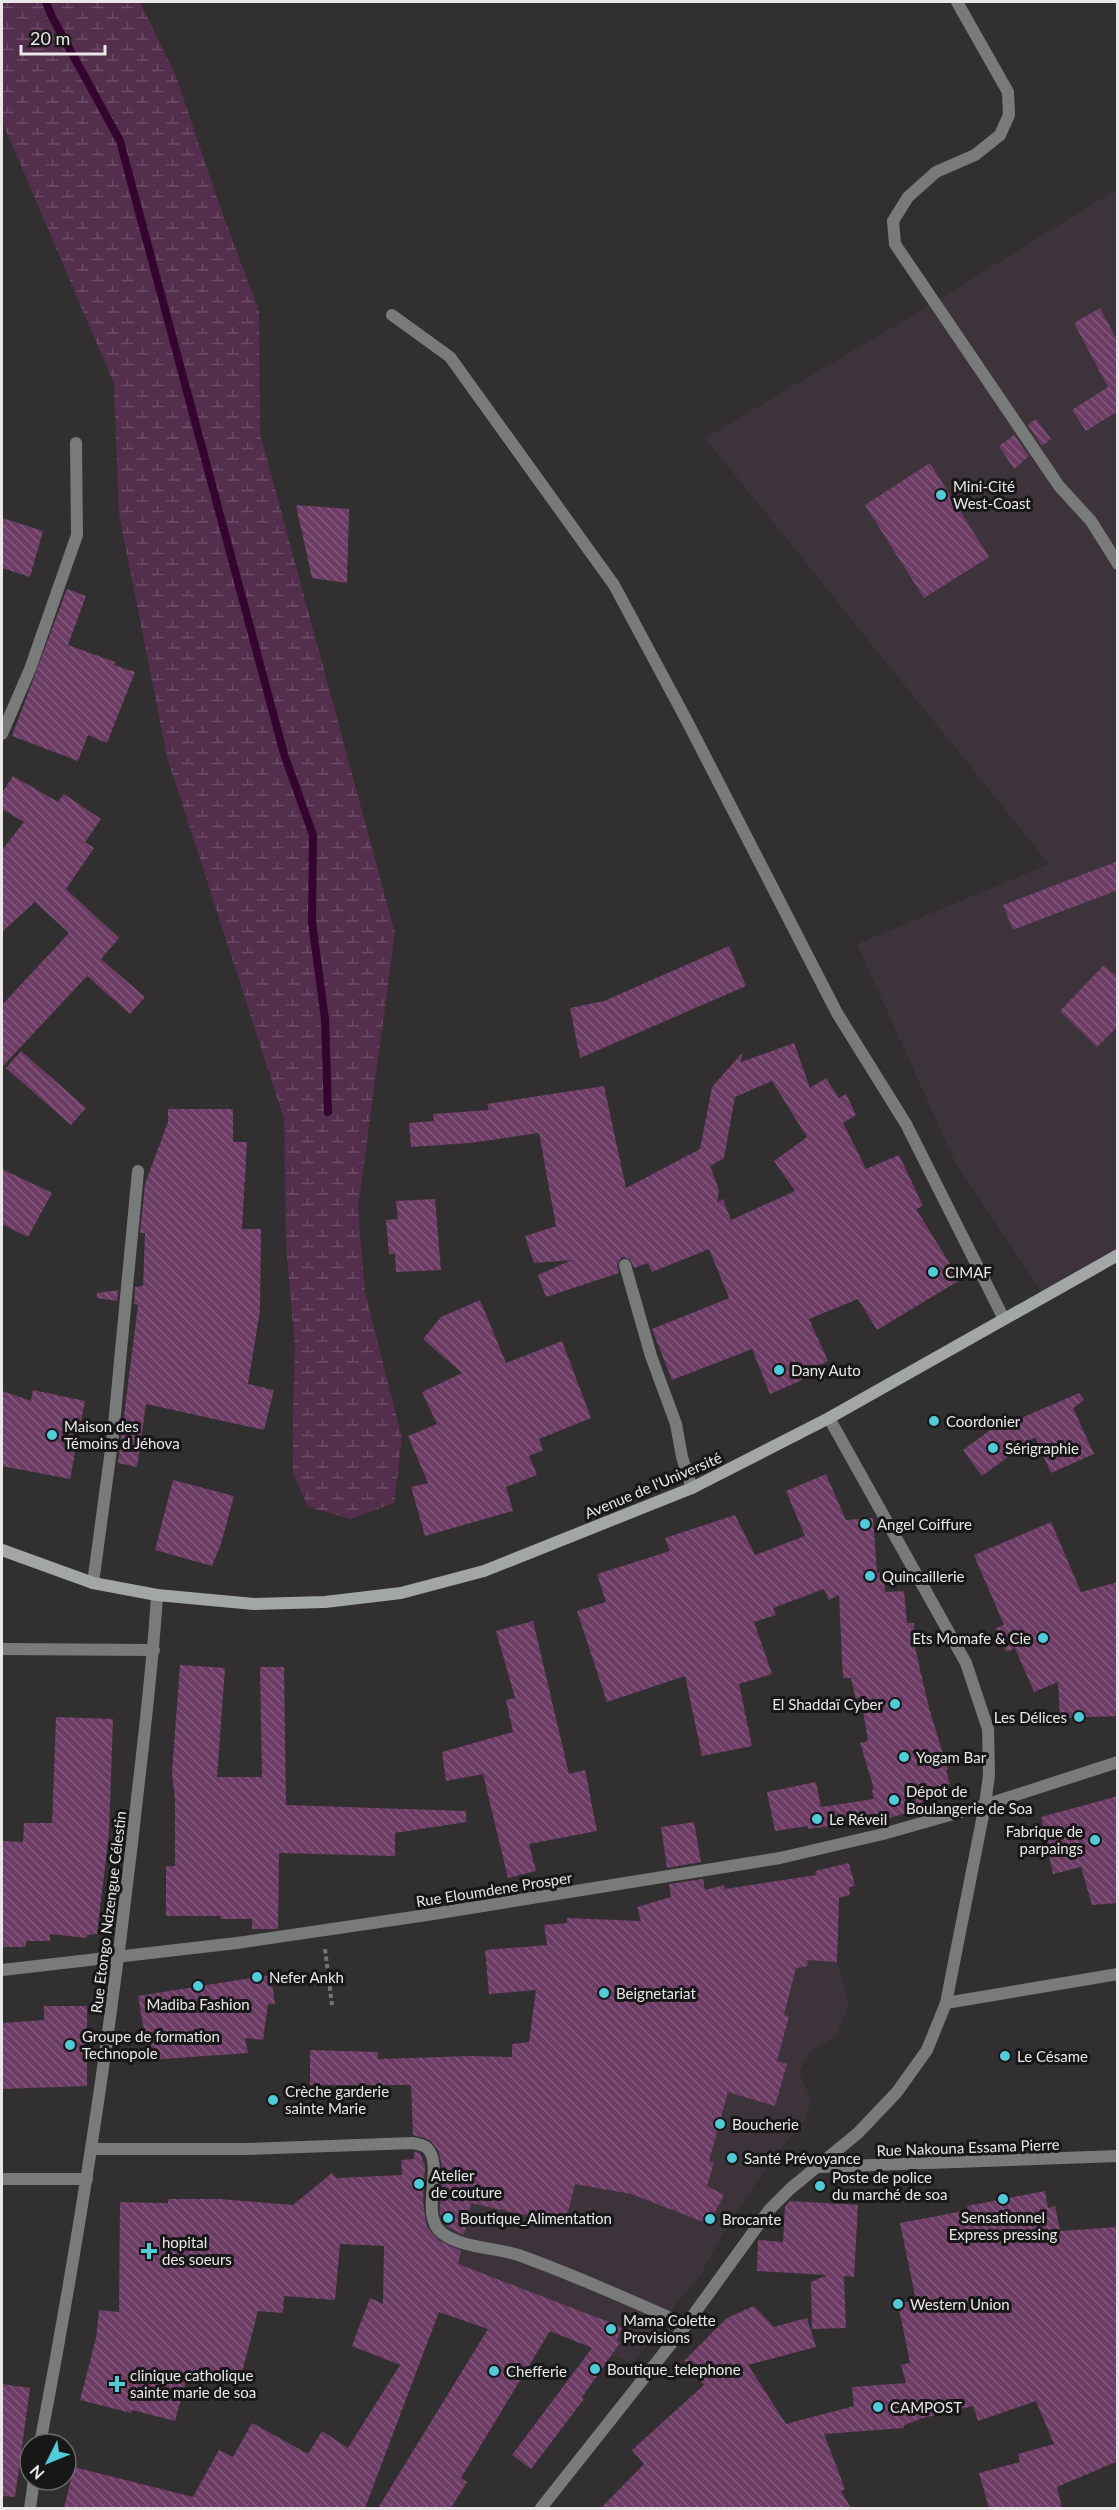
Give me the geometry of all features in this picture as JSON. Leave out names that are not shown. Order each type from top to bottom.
[{"type":"main road","name":"Avenue de l'Université","points":[[2,1550],[93,1583],[157,1595],[254,1604],[325,1602],[401,1593],[484,1571],[692,1488],[829,1418],[1118,1255]]},
{"type":"street","points":[[957,2],[1008,92],[1009,115],[1000,135],[975,155],[936,172],[908,197],[893,221],[895,244],[1059,486],[1091,521],[1118,564]]},
{"type":"street","points":[[392,315],[450,357],[614,585],[687,721],[837,1013],[906,1124],[1004,1319]]},
{"type":"street","points":[[2,734],[30,669],[77,535],[76,443]]},
{"type":"street","points":[[93,1583],[114,1423],[138,1171]]},
{"type":"street","points":[[625,1265],[651,1356],[676,1424],[682,1457],[692,1488]]},
{"type":"street","points":[[541,2508],[686,2325],[770,2210],[790,2189],[819,2168],[858,2133],[897,2092],[927,2050],[946,2003],[985,1805],[989,1775],[988,1729],[966,1663],[829,1418]]},
{"type":"street","name":"Rue Etongo Ndzengue Célestin","points":[[42,2432],[92,2149],[119,1955],[154,1650],[157,1595]]},
{"type":"street","points":[[2,1649],[154,1650]]},
{"type":"street","name":"Rue Eloumdene Prosper","points":[[2,1970],[237,1943],[780,1858],[883,1834],[985,1805],[1118,1762]]},
{"type":"street","points":[[946,2003],[1118,1974]]},
{"type":"street","points":[[92,2149],[247,2149],[413,2143],[425,2146],[433,2156],[432,2215],[435,2226],[444,2235],[520,2255],[686,2325]]},
{"type":"street","name":"Rue Nakouna Essama Pierre","points":[[819,2168],[1118,2156]]},
{"type":"street","points":[[2,2179],[87,2179]]},
{"type":"street","points":[[30,2508],[32,2492]]},
{"type":"path","points":[[322,1930],[332,2006]]},
{"type":"shaded area","points":[[1117,189],[1117,1255],[1044,1297],[956,1164],[857,944],[1049,864],[705,438],[925,308]]},
{"type":"shaded area","points":[[823,1927],[838,1928],[837,1962],[849,2003],[836,2037],[810,2051],[799,2072],[811,2100],[805,2121],[776,2154],[728,2224],[700,2276],[677,2303],[657,2335],[632,2363],[422,2282],[427,2248],[428,2215],[438,2201],[439,2164],[445,2158]]},
{"type":"green space","points":[[2,2],[140,2],[176,76],[219,204],[259,311],[260,433],[395,933],[358,1208],[365,1292],[402,1438],[394,1503],[351,1519],[308,1507],[293,1473],[295,1346],[286,1247],[284,1119],[167,757],[119,514],[114,384],[2,121]]},
{"type":"building","points":[[1100,308],[1118,342],[1118,411],[1086,431],[1072,410],[1108,387],[1074,323]]},
{"type":"building","points":[[1036,419],[1051,439],[1042,446],[1028,425]]},
{"type":"building","points":[[1014,435],[1029,456],[1014,469],[999,446]]},
{"type":"building","points":[[930,463],[989,557],[924,598],[865,505]]},
{"type":"building","points":[[296,505],[349,509],[347,583],[312,578]]},
{"type":"building","points":[[2,518],[43,531],[30,577],[2,568]]},
{"type":"building","points":[[67,589],[86,596],[68,645],[135,672],[107,743],[88,735],[78,761],[12,736]]},
{"type":"building","points":[[13,776],[58,802],[64,794],[101,819],[85,842],[94,848],[66,889],[119,938],[101,959],[145,997],[130,1014],[87,976],[2,1067],[2,1005],[69,933],[35,902],[2,932],[2,850],[24,822],[2,809],[2,793]]},
{"type":"building","points":[[1118,861],[1118,890],[1013,930],[1003,905]]},
{"type":"building","points":[[729,946],[746,986],[580,1058],[570,1008],[604,1001]]},
{"type":"building","points":[[1104,965],[1118,978],[1118,1026],[1097,1047],[1060,1011]]},
{"type":"building","points":[[794,1043],[810,1088],[826,1078],[839,1098],[846,1094],[856,1115],[843,1123],[866,1169],[899,1155],[923,1206],[916,1209],[960,1280],[877,1330],[858,1299],[809,1319],[828,1361],[799,1374],[802,1380],[770,1394],[752,1349],[672,1380],[652,1329],[729,1298],[709,1249],[652,1272],[648,1263],[634,1268],[630,1259],[622,1257],[617,1264],[619,1273],[546,1297],[538,1275],[572,1260],[534,1263],[525,1236],[556,1226],[539,1133],[470,1143],[411,1147],[409,1123],[434,1121],[433,1114],[489,1110],[487,1104],[604,1086],[626,1188],[700,1149],[712,1087],[742,1053],[741,1062]],"holes":[[[772,1081],[807,1137],[774,1161],[795,1191],[731,1220],[723,1199],[717,1203],[719,1190],[710,1166],[724,1158],[735,1097]]]},
{"type":"building","points":[[21,1051],[86,1108],[71,1125],[6,1068]]},
{"type":"building","points":[[168,1109],[233,1109],[233,1142],[247,1142],[242,1229],[261,1229],[260,1310],[248,1384],[274,1390],[264,1430],[146,1404],[137,1467],[118,1463],[138,1305],[134,1304],[135,1287],[143,1286],[145,1233],[140,1233],[145,1184],[168,1122]]},
{"type":"building","points":[[2,1169],[52,1193],[28,1237],[2,1224]]},
{"type":"building","points":[[435,1199],[441,1270],[396,1272],[395,1254],[389,1254],[386,1220],[398,1219],[396,1201]]},
{"type":"building","points":[[118,1290],[117,1301],[97,1298],[97,1293]]},
{"type":"building","points":[[480,1300],[506,1363],[562,1341],[591,1418],[539,1439],[543,1450],[529,1456],[537,1475],[506,1487],[513,1511],[425,1536],[411,1487],[428,1483],[408,1436],[437,1424],[422,1392],[462,1373],[423,1339],[441,1317]]},
{"type":"building","name":"Maison des Témoins d Jéhova","points":[[33,1390],[85,1401],[70,1479],[2,1466],[2,1391],[31,1401]]},
{"type":"building","points":[[1079,1393],[1084,1400],[1073,1408],[1094,1454],[1051,1473],[1035,1437],[982,1476],[963,1450],[1004,1420],[1007,1424]]},
{"type":"building","points":[[826,1474],[846,1520],[873,1518],[877,1573],[884,1572],[885,1592],[904,1591],[907,1623],[914,1623],[916,1652],[950,1784],[920,1792],[923,1802],[915,1804],[917,1810],[885,1819],[775,1831],[767,1792],[816,1782],[821,1807],[874,1799],[872,1790],[874,1789],[860,1743],[868,1741],[861,1698],[856,1699],[851,1678],[843,1678],[839,1595],[829,1600],[824,1589],[773,1608],[776,1615],[754,1622],[772,1674],[739,1684],[752,1746],[702,1756],[685,1676],[607,1702],[577,1611],[606,1602],[597,1574],[670,1551],[665,1538],[735,1515],[755,1555],[805,1536],[786,1491]]},
{"type":"building","points":[[173,1480],[234,1496],[221,1544],[212,1566],[155,1550]]},
{"type":"building","points":[[1051,1522],[1081,1592],[1118,1582],[1118,1716],[1060,1718],[1058,1682],[1034,1692],[1015,1648],[1006,1652],[996,1628],[1004,1625],[974,1555]]},
{"type":"building","points":[[533,1621],[569,1774],[585,1770],[597,1831],[529,1844],[536,1871],[508,1878],[483,1774],[446,1781],[442,1752],[513,1732],[506,1700],[515,1698],[496,1631]]},
{"type":"building","points":[[180,1665],[225,1668],[217,1777],[262,1777],[260,1667],[284,1667],[286,1805],[466,1811],[466,1822],[395,1833],[395,1856],[279,1853],[278,1929],[252,1929],[252,1919],[221,1919],[221,1916],[166,1916],[166,1866],[175,1866],[175,1800],[172,1772]]},
{"type":"building","points":[[56,1717],[113,1719],[109,1833],[97,1934],[87,1935],[87,1938],[50,1934],[50,1941],[26,1941],[26,1947],[2,1947],[2,1841],[23,1842],[24,1823],[52,1823]]},
{"type":"building","points":[[1118,1796],[1118,1903],[1092,1905],[1081,1867],[1053,1874],[1041,1817]]},
{"type":"building","points":[[694,1822],[701,1862],[667,1868],[661,1827]]},
{"type":"building","points":[[849,1863],[855,1886],[849,1887],[850,1895],[839,1898],[837,1962],[807,1960],[808,1966],[796,1968],[784,2015],[789,2016],[777,2061],[787,2064],[775,2106],[728,2092],[709,2161],[714,2163],[707,2186],[724,2195],[709,2224],[631,2194],[575,2184],[565,2224],[471,2203],[464,2235],[448,2227],[440,2213],[442,2165],[438,2150],[430,2140],[413,2135],[411,2085],[310,2085],[310,2050],[378,2052],[378,2059],[512,2057],[512,2044],[529,2042],[536,1990],[489,1994],[485,1950],[547,1945],[544,1925],[567,1923],[567,1918],[641,1921],[637,1907],[671,1897],[669,1884],[703,1879],[705,1890],[724,1885],[725,1889],[816,1875],[815,1871]]},
{"type":"building","points":[[271,1975],[275,2004],[268,2004],[263,2040],[245,2038],[248,2053],[149,2060],[138,1996]]},
{"type":"building","points":[[44,2006],[87,2006],[87,2086],[2,2089],[2,2023],[44,2020]]},
{"type":"building","points":[[414,2152],[420,2153],[425,2166],[423,2202],[427,2227],[438,2240],[461,2251],[458,2264],[622,2327],[617,2341],[620,2343],[582,2397],[584,2399],[531,2469],[512,2455],[592,2348],[550,2331],[461,2478],[467,2482],[451,2508],[378,2508],[488,2329],[439,2312],[365,2508],[64,2508],[68,2492],[78,2492],[78,2468],[193,2497],[219,2450],[233,2457],[252,2423],[308,2454],[322,2431],[348,2448],[400,2365],[352,2346],[370,2298],[383,2304],[384,2246],[340,2244],[335,2300],[284,2296],[283,2313],[258,2311],[239,2384],[189,2371],[175,2421],[80,2400],[96,2338],[99,2310],[119,2312],[120,2202],[168,2203],[168,2199],[220,2199],[293,2205],[332,2173],[336,2178],[402,2175],[401,2160],[414,2159]]},
{"type":"building","points":[[1045,2191],[1048,2208],[1055,2206],[1060,2231],[1118,2227],[1118,2461],[1057,2487],[1062,2508],[989,2508],[979,2473],[1020,2462],[1018,2454],[1054,2444],[1036,2401],[978,2421],[973,2406],[923,2418],[904,2425],[904,2428],[824,2434],[845,2489],[841,2491],[851,2508],[601,2508],[644,2464],[632,2450],[704,2385],[684,2361],[727,2318],[754,2306],[774,2327],[807,2318],[816,2347],[748,2365],[786,2424],[854,2406],[852,2387],[906,2383],[901,2365],[910,2363],[898,2304],[916,2300],[900,2223],[968,2210],[967,2206]]},
{"type":"building","points":[[790,2201],[858,2205],[854,2277],[844,2276],[846,2328],[812,2329],[811,2282],[827,2275],[757,2271],[758,2240],[783,2242],[785,2206]]},
{"type":"building","points":[[2,2384],[30,2388],[24,2432],[18,2432],[18,2475],[15,2497],[2,2496]]},
{"type":"waterway","points":[[46,2],[120,141],[284,754],[313,835],[312,922],[325,1019],[328,1112]]},
{"type":"place","name":"Mini-Cité West-Coast","points":[[941,495]]},
{"type":"place","name":"CIMAF","points":[[933,1272]]},
{"type":"place","name":"Dany Auto","points":[[779,1370]]},
{"type":"place","name":"Coordonier","points":[[934,1421]]},
{"type":"place","name":"Maison des Témoins d Jéhova","points":[[52,1435]]},
{"type":"place","name":"Sérigraphie","points":[[993,1448]]},
{"type":"place","name":"Angel Coiffure","points":[[865,1524]]},
{"type":"place","name":"Quincaillerie","points":[[870,1576]]},
{"type":"place","name":"Ets Momafe & Cie","points":[[1043,1638]]},
{"type":"place","name":"El Shaddaï Cyber","points":[[895,1704]]},
{"type":"place","name":"Les Délices","points":[[1079,1717]]},
{"type":"place","name":"Yogam Bar","points":[[904,1757]]},
{"type":"place","name":"Dépot de Boulangerie de Soa","points":[[894,1800]]},
{"type":"place","name":"Le Réveil","points":[[817,1819]]},
{"type":"place","name":"Fabrique de parpaings","points":[[1095,1840]]},
{"type":"place","name":"Nefer Ankh","points":[[257,1977]]},
{"type":"place","name":"Madiba Fashion","points":[[198,1986]]},
{"type":"place","name":"Beignetariat","points":[[604,1993]]},
{"type":"place","name":"Groupe de formation Technopole","points":[[70,2045]]},
{"type":"place","name":"Le Césame","points":[[1005,2056]]},
{"type":"place","name":"Crèche garderie sainte Marie","points":[[273,2100]]},
{"type":"place","name":"Boucherie","points":[[720,2124]]},
{"type":"place","name":"Santé Prévoyance","points":[[732,2158]]},
{"type":"place","name":"Atelier de couture","points":[[419,2184]]},
{"type":"place","name":"Poste de police du marché de soa","points":[[820,2186]]},
{"type":"place","name":"Sensationnel Express pressing","points":[[1003,2199]]},
{"type":"place","name":"Boutique_Alimentation","points":[[448,2218]]},
{"type":"place","name":"Brocante","points":[[710,2219]]},
{"type":"place","name":"hopital des soeurs","points":[[149,2251]]},
{"type":"place","name":"Western Union","points":[[898,2304]]},
{"type":"place","name":"Mama Colette Provisions","points":[[611,2329]]},
{"type":"place","name":"Boutique_telephone","points":[[595,2369]]},
{"type":"place","name":"Chefferie","points":[[494,2371]]},
{"type":"place","name":"clinique catholique sainte marie de soa","points":[[117,2384]]},
{"type":"place","name":"CAMPOST","points":[[878,2407]]}]
